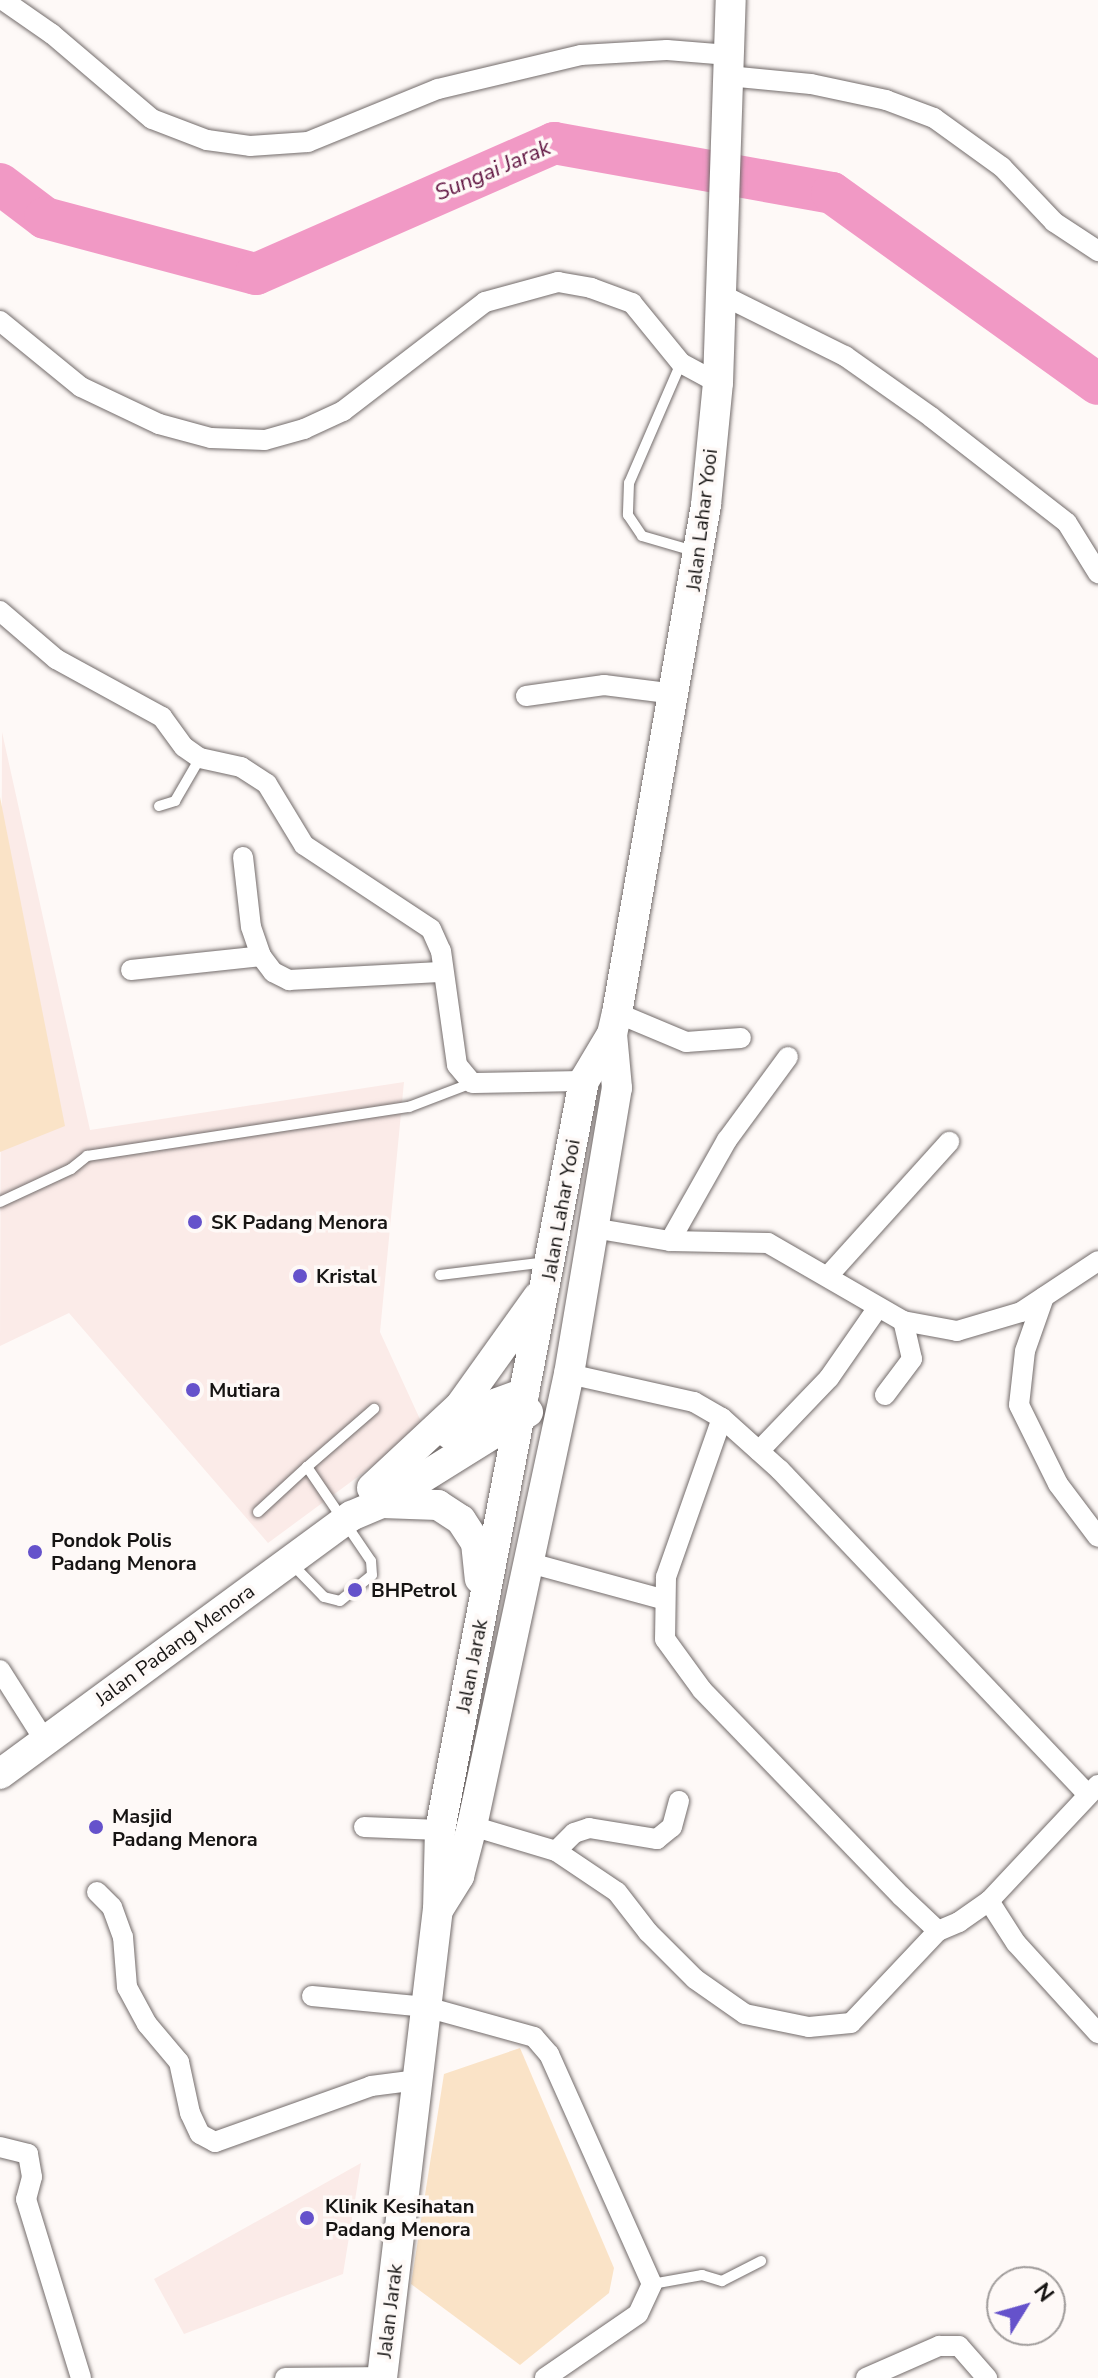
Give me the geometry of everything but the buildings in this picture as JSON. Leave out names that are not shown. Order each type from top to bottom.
[{"type":"main road","name":"Jalan Lahar Yooi","points":[[579,1298],[617,1088],[614,1024],[675,694],[698,552],[718,383],[731,0]]},
{"type":"main road","name":"Jalan Lahar Yooi","points":[[523,1409],[584,1081],[614,1024]]},
{"type":"main road","points":[[377,1496],[460,1406],[504,1351],[551,1270]]},
{"type":"main road","points":[[531,1559],[569,1374],[579,1298]]},
{"type":"main road","points":[[531,1559],[523,1409],[579,1298]]},
{"type":"main road","name":"Jalan Padang Menora","points":[[0,1774],[377,1496],[523,1409]]},
{"type":"main road","name":"Jalan Jarak","points":[[382,2377],[438,1910],[440,1830],[523,1409]]},
{"type":"main road","points":[[377,1496],[438,1505],[461,1520],[476,1543],[483,1609]]},
{"type":"main road","name":"Jalan Jarak","points":[[438,1910],[459,1876],[531,1559]]},
{"type":"street","points":[[3,0],[152,119],[207,140],[250,146],[308,142],[438,89],[581,55],[667,50],[728,74],[811,84],[886,100],[934,118],[1002,167],[1054,222],[1098,251]]},
{"type":"street","points":[[0,321],[81,387],[159,424],[211,438],[265,440],[304,429],[343,411],[485,302],[558,282],[591,288],[632,303],[681,363],[718,383]]},
{"type":"street","points":[[720,294],[845,356],[931,417],[1067,523],[1098,573]]},
{"type":"street","points":[[0,611],[56,659],[162,717],[184,747],[200,758],[241,767],[267,784],[304,845],[431,929],[441,951],[440,972],[457,1065],[472,1083],[584,1081]]},
{"type":"street","points":[[526,696],[604,685],[675,694]]},
{"type":"street","points":[[243,857],[251,927],[261,956],[273,972],[289,980],[440,972]]},
{"type":"street","points":[[131,970],[261,956]]},
{"type":"street","points":[[614,1024],[686,1042],[741,1038]]},
{"type":"street","points":[[670,1241],[727,1140],[788,1057]]},
{"type":"street","points":[[828,1276],[949,1142]]},
{"type":"street","points":[[593,1228],[670,1241],[768,1243],[828,1276],[877,1309],[903,1321],[957,1331],[996,1323],[1044,1297],[1098,1261]]},
{"type":"street","points":[[1044,1297],[1025,1351],[1019,1405],[1058,1484],[1098,1537]]},
{"type":"street","points":[[759,1451],[829,1378],[877,1309]]},
{"type":"street","points":[[885,1395],[912,1359],[903,1321]]},
{"type":"street","points":[[472,1826],[556,1851],[617,1892],[648,1932],[695,1979],[745,2014],[809,2027],[851,2023],[938,1931],[989,1901],[1093,1789],[759,1451],[722,1418],[694,1402],[569,1374]]},
{"type":"street","points":[[722,1418],[666,1577],[665,1639],[679,1664],[938,1931]]},
{"type":"street","points":[[531,1559],[665,1600]]},
{"type":"street","points":[[0,1670],[45,1741]]},
{"type":"street","points":[[556,1851],[574,1833],[589,1828],[663,1837],[679,1801]]},
{"type":"street","points":[[364,1827],[440,1830]]},
{"type":"street","points":[[97,1892],[112,1907],[123,1937],[127,1987],[147,2024],[179,2062],[190,2113],[200,2134],[215,2142],[371,2086],[418,2080]]},
{"type":"street","points":[[989,1901],[1016,1943],[1098,2033]]},
{"type":"street","points":[[312,1996],[426,2007],[534,2037],[549,2054],[652,2284],[638,2314],[545,2378]]},
{"type":"street","points":[[0,2147],[28,2154],[32,2177],[26,2199],[81,2378]]},
{"type":"street","points":[[866,2378],[939,2346],[959,2346],[987,2378]]},
{"type":"street","points":[[285,2378],[382,2377]]},
{"type":"lane","points":[[681,363],[629,483],[628,515],[642,536],[698,552]]},
{"type":"lane","points":[[159,806],[175,801],[200,758]]},
{"type":"lane","points":[[0,1202],[71,1169],[87,1156],[409,1107],[472,1083]]},
{"type":"lane","points":[[440,1275],[551,1270]]},
{"type":"lane","points":[[258,1512],[374,1409]]},
{"type":"lane","points":[[290,1561],[324,1597],[340,1601],[360,1590],[372,1575],[371,1561],[347,1519],[307,1467]]},
{"type":"lane","points":[[652,2284],[702,2275],[722,2281],[761,2261]]},
{"type":"shaded area","name":"SK Padang Menora","points":[[2,732],[90,1130],[404,1082],[380,1332],[424,1428],[268,1543],[69,1313],[0,1346]]},
{"type":"shaded area","points":[[0,797],[65,1126],[0,1152]]},
{"type":"shaded area","points":[[520,2048],[614,2268],[609,2293],[520,2365],[411,2284],[444,2074]]},
{"type":"shaded area","name":"Klinik Kesihatan Padang Menora","points":[[361,2163],[343,2274],[184,2334],[154,2279]]},
{"type":"waterway","name":"Sungai Jarak","points":[[0,184],[45,218],[256,274],[554,143],[832,193],[1098,384]]},
{"type":"place","name":"SK Padang Menora","points":[[195,1222]]},
{"type":"place","name":"Kristal","points":[[300,1276]]},
{"type":"place","name":"Mutiara","points":[[193,1390]]},
{"type":"place","name":"Pondok Polis Padang Menora","points":[[35,1552]]},
{"type":"place","name":"BHPetrol","points":[[355,1590]]},
{"type":"place","name":"Masjid Padang Menora","points":[[96,1827]]},
{"type":"place","name":"Klinik Kesihatan Padang Menora","points":[[307,2218]]}]
